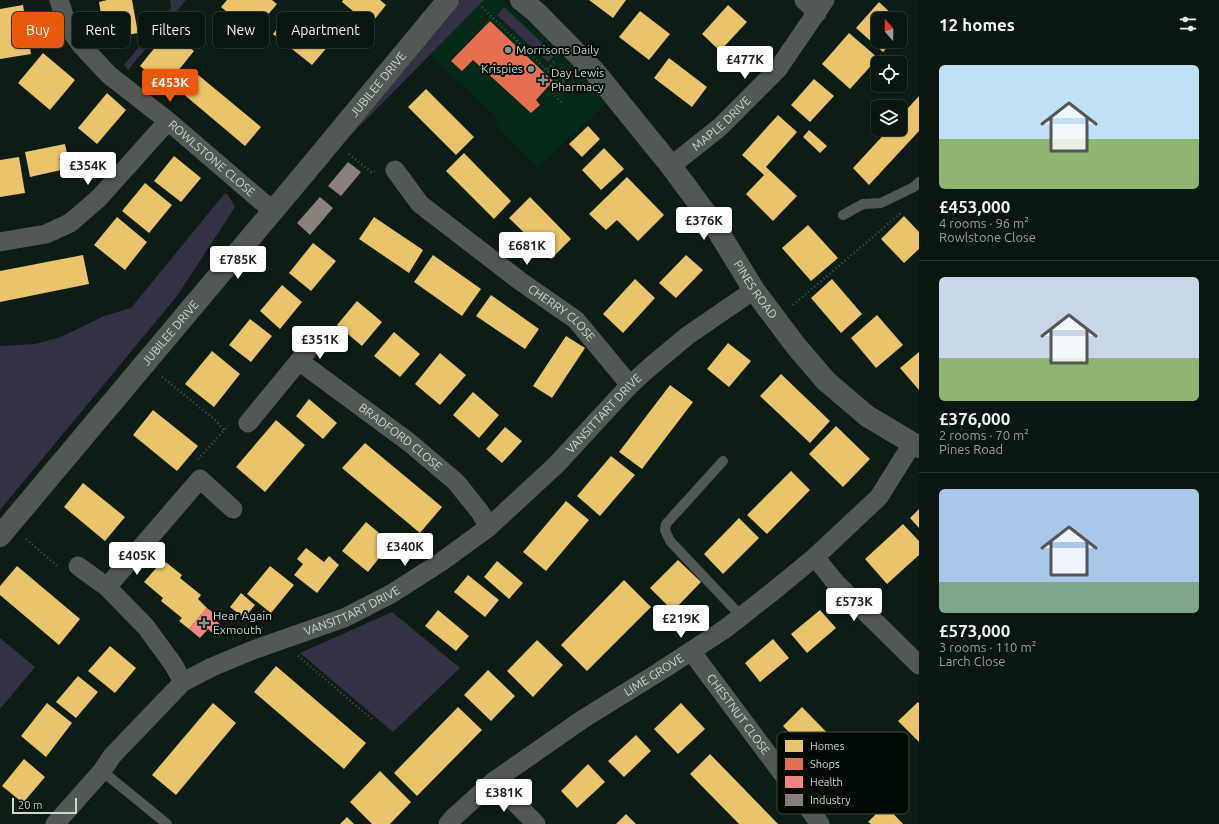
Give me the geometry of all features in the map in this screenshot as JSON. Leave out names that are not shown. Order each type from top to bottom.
[{"type":"street","name":"ROWLSTONE CLOSE","points":[[59,0],[67,25],[81,45],[109,75],[168,121],[273,211]]},
{"type":"street","name":"JUBILEE DRIVE","points":[[0,536],[448,0]]},
{"type":"street","name":"PINES ROAD","points":[[521,0],[536,12],[595,72],[671,166],[713,224],[754,290],[796,346],[826,381],[867,416],[915,446]]},
{"type":"street","name":"MAPLE DRIVE","points":[[671,166],[720,127],[778,69],[816,4]]},
{"type":"street","points":[[0,242],[46,234],[70,223],[99,198],[168,121]]},
{"type":"street","name":"CHERRY CLOSE","points":[[395,170],[420,204],[520,281],[576,320],[630,385]]},
{"type":"street","name":"VANSITTART DRIVE","points":[[55,824],[102,771],[112,756],[183,682],[218,664],[253,650],[344,618],[391,594],[441,562],[490,527],[556,465],[630,385],[687,336],[754,290]]},
{"type":"street","points":[[248,423],[318,338]]},
{"type":"street","name":"BRADFORD CLOSE","points":[[299,361],[410,443],[456,482],[490,527]]},
{"type":"street","name":"LIME GROVE","points":[[448,824],[494,781],[583,719],[725,629],[771,593],[814,557],[879,497],[915,446]]},
{"type":"street","points":[[107,587],[200,479],[233,509]]},
{"type":"street","points":[[814,557],[834,582],[919,664]]},
{"type":"street","points":[[78,566],[107,587],[146,627],[173,664],[183,682]]},
{"type":"street","name":"CHESTNUT CLOSE","points":[[691,651],[777,770]]},
{"type":"street","points":[[494,781],[536,824]]},
{"type":"lane","points":[[843,215],[863,204],[880,203],[914,187],[919,182]]},
{"type":"lane","points":[[723,461],[666,524],[665,530],[670,541],[741,616]]},
{"type":"lane","points":[[102,771],[168,824]]},
{"type":"path","points":[[482,7],[556,78],[558,87]]},
{"type":"path","points":[[562,103],[552,92],[573,71]]},
{"type":"path","points":[[345,150],[358,162]]},
{"type":"path","points":[[776,319],[908,207]]},
{"type":"path","points":[[144,364],[214,419],[224,430]]},
{"type":"path","points":[[26,539],[55,565]]},
{"type":"path","points":[[292,637],[297,654],[373,720]]},
{"type":"shaded area","points":[[170,0],[186,0],[176,12],[168,12],[171,8]]},
{"type":"shaded area","points":[[460,0],[484,0],[344,142]]},
{"type":"shaded area","points":[[461,0],[502,0],[539,31],[607,102],[538,168],[495,124],[499,119],[421,47]]},
{"type":"shaded area","points":[[504,7],[555,55],[548,62],[497,15]]},
{"type":"shaded area","points":[[138,48],[146,48],[128,70],[124,65]]},
{"type":"shaded area","points":[[225,193],[228,195],[235,207],[177,296],[0,510],[0,346],[35,344],[61,337],[104,316],[131,308]]},
{"type":"shaded area","points":[[392,612],[460,668],[393,732],[300,653]]},
{"type":"shaded area","points":[[0,638],[35,667],[0,709]]},
{"type":"building: Homes","points":[[107,0],[132,0],[138,33],[130,34],[130,12],[101,12],[99,2]]},
{"type":"building: Homes","points":[[227,0],[272,0],[277,4],[269,13],[269,12],[227,12],[221,7]]},
{"type":"building: Homes","points":[[343,0],[380,0],[386,5],[374,20],[374,12],[354,12],[342,2]]},
{"type":"building: Homes","points":[[589,0],[626,0],[613,18]]},
{"type":"building: Homes","points":[[879,2],[890,12],[871,12],[871,41],[856,28]]},
{"type":"building: Homes","points":[[23,5],[24,12],[12,12],[12,48],[30,48],[31,54],[0,59],[0,9]]},
{"type":"building: Homes","points":[[728,5],[747,22],[720,51],[702,34]]},
{"type":"building: Homes","points":[[640,11],[670,34],[649,60],[619,37]]},
{"type":"building: Homes","points":[[277,29],[277,37],[273,34]]},
{"type":"building: Homes","points":[[849,33],[876,56],[871,56],[871,66],[850,89],[822,64]]},
{"type":"building: Homes","points":[[154,48],[190,48],[194,51],[165,87],[140,66]]},
{"type":"building: Homes","points":[[291,48],[326,48],[312,65]]},
{"type":"building: Homes","points":[[878,48],[887,48],[883,52]]},
{"type":"building: Homes","points":[[43,53],[75,80],[50,110],[18,83]]},
{"type":"building: Homes","points":[[669,58],[707,87],[692,107],[654,78]]},
{"type":"building: Homes","points":[[191,69],[261,127],[245,146],[175,87]]},
{"type":"building: Homes","points":[[814,79],[834,96],[810,122],[791,105]]},
{"type":"building: Homes","points":[[426,89],[474,137],[456,155],[408,107]]},
{"type":"building: Homes","points":[[107,93],[126,110],[97,144],[78,128]]},
{"type":"building: Homes","points":[[919,96],[919,131],[869,185],[853,168],[883,136],[907,136],[907,109]]},
{"type":"building: Homes","points":[[778,115],[797,132],[766,167],[797,196],[773,221],[746,194],[764,175],[742,155]]},
{"type":"building: Homes","points":[[588,126],[600,139],[582,157],[569,144]]},
{"type":"building: Homes","points":[[809,130],[827,146],[820,153],[803,137]]},
{"type":"building: Homes","points":[[65,144],[70,168],[30,177],[25,152]]},
{"type":"building: Homes","points":[[604,148],[624,169],[601,190],[582,170]]},
{"type":"building: Homes","points":[[464,153],[511,201],[494,219],[446,171]]},
{"type":"building: Homes","points":[[174,156],[201,178],[181,202],[154,181]]},
{"type":"building: Homes","points":[[19,157],[25,193],[0,197],[0,160]]},
{"type":"building: Homes","points":[[627,177],[664,215],[638,241],[617,220],[606,230],[589,214]]},
{"type":"building: Homes","points":[[145,183],[172,205],[149,233],[122,211]]},
{"type":"building: Homes","points":[[530,197],[571,239],[551,259],[509,218]]},
{"type":"building: Homes","points":[[904,216],[919,232],[919,249],[904,263],[881,239]]},
{"type":"building: Homes","points":[[117,217],[147,242],[125,270],[94,245]]},
{"type":"building: Homes","points":[[374,217],[423,250],[409,273],[359,239]]},
{"type":"building: Homes","points":[[808,225],[838,258],[811,281],[782,248]]},
{"type":"building: Homes","points":[[313,243],[336,261],[311,291],[289,273]]},
{"type":"building: Homes","points":[[83,255],[89,284],[0,302],[0,271]]},
{"type":"building: Homes","points":[[433,255],[481,289],[462,316],[414,282]]},
{"type":"building: Homes","points":[[686,255],[703,270],[676,298],[659,283]]},
{"type":"building: Homes","points":[[635,279],[655,298],[623,333],[603,314]]},
{"type":"building: Homes","points":[[832,279],[862,314],[841,333],[811,298]]},
{"type":"building: Homes","points":[[282,285],[302,302],[280,329],[260,311]]},
{"type":"building: Homes","points":[[491,295],[539,329],[525,349],[476,316]]},
{"type":"building: Homes","points":[[357,301],[382,322],[362,346],[337,325]]},
{"type":"building: Homes","points":[[877,315],[903,345],[876,368],[851,338]]},
{"type":"building: Homes","points":[[250,319],[272,336],[251,362],[229,345]]},
{"type":"building: Homes","points":[[394,332],[420,354],[400,377],[374,356]]},
{"type":"building: Homes","points":[[566,336],[585,348],[552,398],[533,386]]},
{"type":"building: Homes","points":[[728,343],[751,361],[729,387],[707,369]]},
{"type":"building: Homes","points":[[212,351],[240,374],[214,407],[185,384]]},
{"type":"building: Homes","points":[[919,352],[919,390],[900,368]]},
{"type":"building: Homes","points":[[440,353],[466,375],[440,405],[415,384]]},
{"type":"building: Homes","points":[[781,374],[830,421],[810,443],[760,396]]},
{"type":"building: Homes","points":[[670,385],[693,402],[642,469],[619,452]]},
{"type":"building: Homes","points":[[473,392],[499,415],[479,438],[453,415]]},
{"type":"building: Homes","points":[[309,399],[337,423],[323,439],[296,416]]},
{"type":"building: Homes","points":[[153,410],[198,446],[177,471],[133,435]]},
{"type":"building: Homes","points":[[276,420],[305,445],[265,492],[236,467]]},
{"type":"building: Homes","points":[[836,426],[870,459],[843,487],[809,454]]},
{"type":"building: Homes","points":[[505,427],[522,441],[502,463],[486,449]]},
{"type":"building: Homes","points":[[365,443],[442,507],[420,533],[342,468]]},
{"type":"building: Homes","points":[[611,456],[635,475],[600,516],[577,496]]},
{"type":"building: Homes","points":[[791,471],[810,490],[767,534],[747,515]]},
{"type":"building: Homes","points":[[83,483],[125,517],[105,541],[64,507]]},
{"type":"building: Homes","points":[[566,501],[589,520],[546,571],[523,552]]},
{"type":"building: Homes","points":[[919,509],[919,528],[910,518]]},
{"type":"building: Homes","points":[[739,518],[759,538],[723,574],[704,554]]},
{"type":"building: Homes","points":[[366,522],[391,543],[368,572],[342,551]]},
{"type":"building: Homes","points":[[903,524],[919,541],[919,555],[887,584],[865,559]]},
{"type":"building: Homes","points":[[306,548],[324,562],[329,556],[339,565],[317,593],[294,575],[303,564],[297,559]]},
{"type":"building: Homes","points":[[163,560],[182,575],[180,578],[201,595],[198,599],[207,608],[189,629],[179,621],[182,618],[161,601],[163,598],[144,582]]},
{"type":"building: Homes","points":[[678,560],[701,582],[673,611],[650,588]]},
{"type":"building: Homes","points":[[497,561],[523,583],[509,599],[484,577]]},
{"type":"building: Homes","points":[[17,566],[80,619],[59,645],[0,595],[0,586]]},
{"type":"building: Homes","points":[[270,566],[294,585],[271,613],[247,594]]},
{"type":"building: Homes","points":[[468,575],[499,600],[485,617],[454,592]]},
{"type":"building: Homes","points":[[624,580],[651,607],[587,671],[561,645]]},
{"type":"building: Homes","points":[[241,593],[255,605],[244,618],[230,607]]},
{"type":"building: Homes","points":[[438,610],[469,636],[456,651],[425,626]]},
{"type":"building: Homes","points":[[820,610],[836,628],[807,653],[791,634]]},
{"type":"building: Homes","points":[[773,639],[789,658],[760,682],[745,663]]},
{"type":"building: Homes","points":[[537,640],[563,665],[533,697],[507,671]]},
{"type":"building: Homes","points":[[110,646],[136,668],[115,693],[88,671]]},
{"type":"building: Homes","points":[[276,666],[366,743],[344,769],[254,692]]},
{"type":"building: Homes","points":[[488,670],[515,696],[491,721],[464,695]]},
{"type":"building: Homes","points":[[78,676],[98,692],[76,718],[56,702]]},
{"type":"building: Homes","points":[[918,702],[919,703],[919,742],[898,721]]},
{"type":"building: Homes","points":[[47,703],[72,723],[46,757],[21,736]]},
{"type":"building: Homes","points":[[213,703],[236,723],[176,795],[152,775]]},
{"type":"building: Homes","points":[[681,703],[705,729],[678,754],[654,729]]},
{"type":"building: Homes","points":[[458,707],[482,730],[417,796],[394,773]]},
{"type":"building: Homes","points":[[802,707],[826,732],[789,732],[783,726]]},
{"type":"building: Homes","points":[[636,735],[651,751],[624,777],[608,761]]},
{"type":"building: Homes","points":[[710,754],[778,824],[739,824],[690,774]]},
{"type":"building: Homes","points":[[24,759],[45,777],[23,803],[2,786]]},
{"type":"building: Homes","points":[[588,764],[605,782],[577,808],[561,791]]},
{"type":"building: Homes","points":[[380,771],[411,802],[390,824],[372,824],[350,802]]},
{"type":"building: Homes","points":[[626,814],[636,824],[616,824]]},
{"type":"building: Homes","points":[[876,814],[894,814],[903,824],[871,824],[868,822]]},
{"type":"building: Homes","points":[[347,817],[354,824],[340,824]]},
{"type":"building: Shops","points":[[490,21],[553,81],[536,100],[540,105],[531,113],[473,60],[462,71],[451,61]]},
{"type":"building: Health","points":[[207,608],[218,616],[215,620],[221,625],[214,634],[208,629],[200,638],[189,629]]},
{"type":"building: Industry","points":[[348,162],[361,172],[341,196],[328,186]]},
{"type":"building: Industry","points":[[320,197],[333,208],[310,235],[297,223]]},
{"type":"place","name":"Morrisons Daily","points":[[508,50]]},
{"type":"place","name":"Krispies","points":[[531,69]]},
{"type":"place","name":"Day Lewis Pharmacy","points":[[543,80]]},
{"type":"place","name":"Hear Again Exmouth","points":[[204,623]]}]
